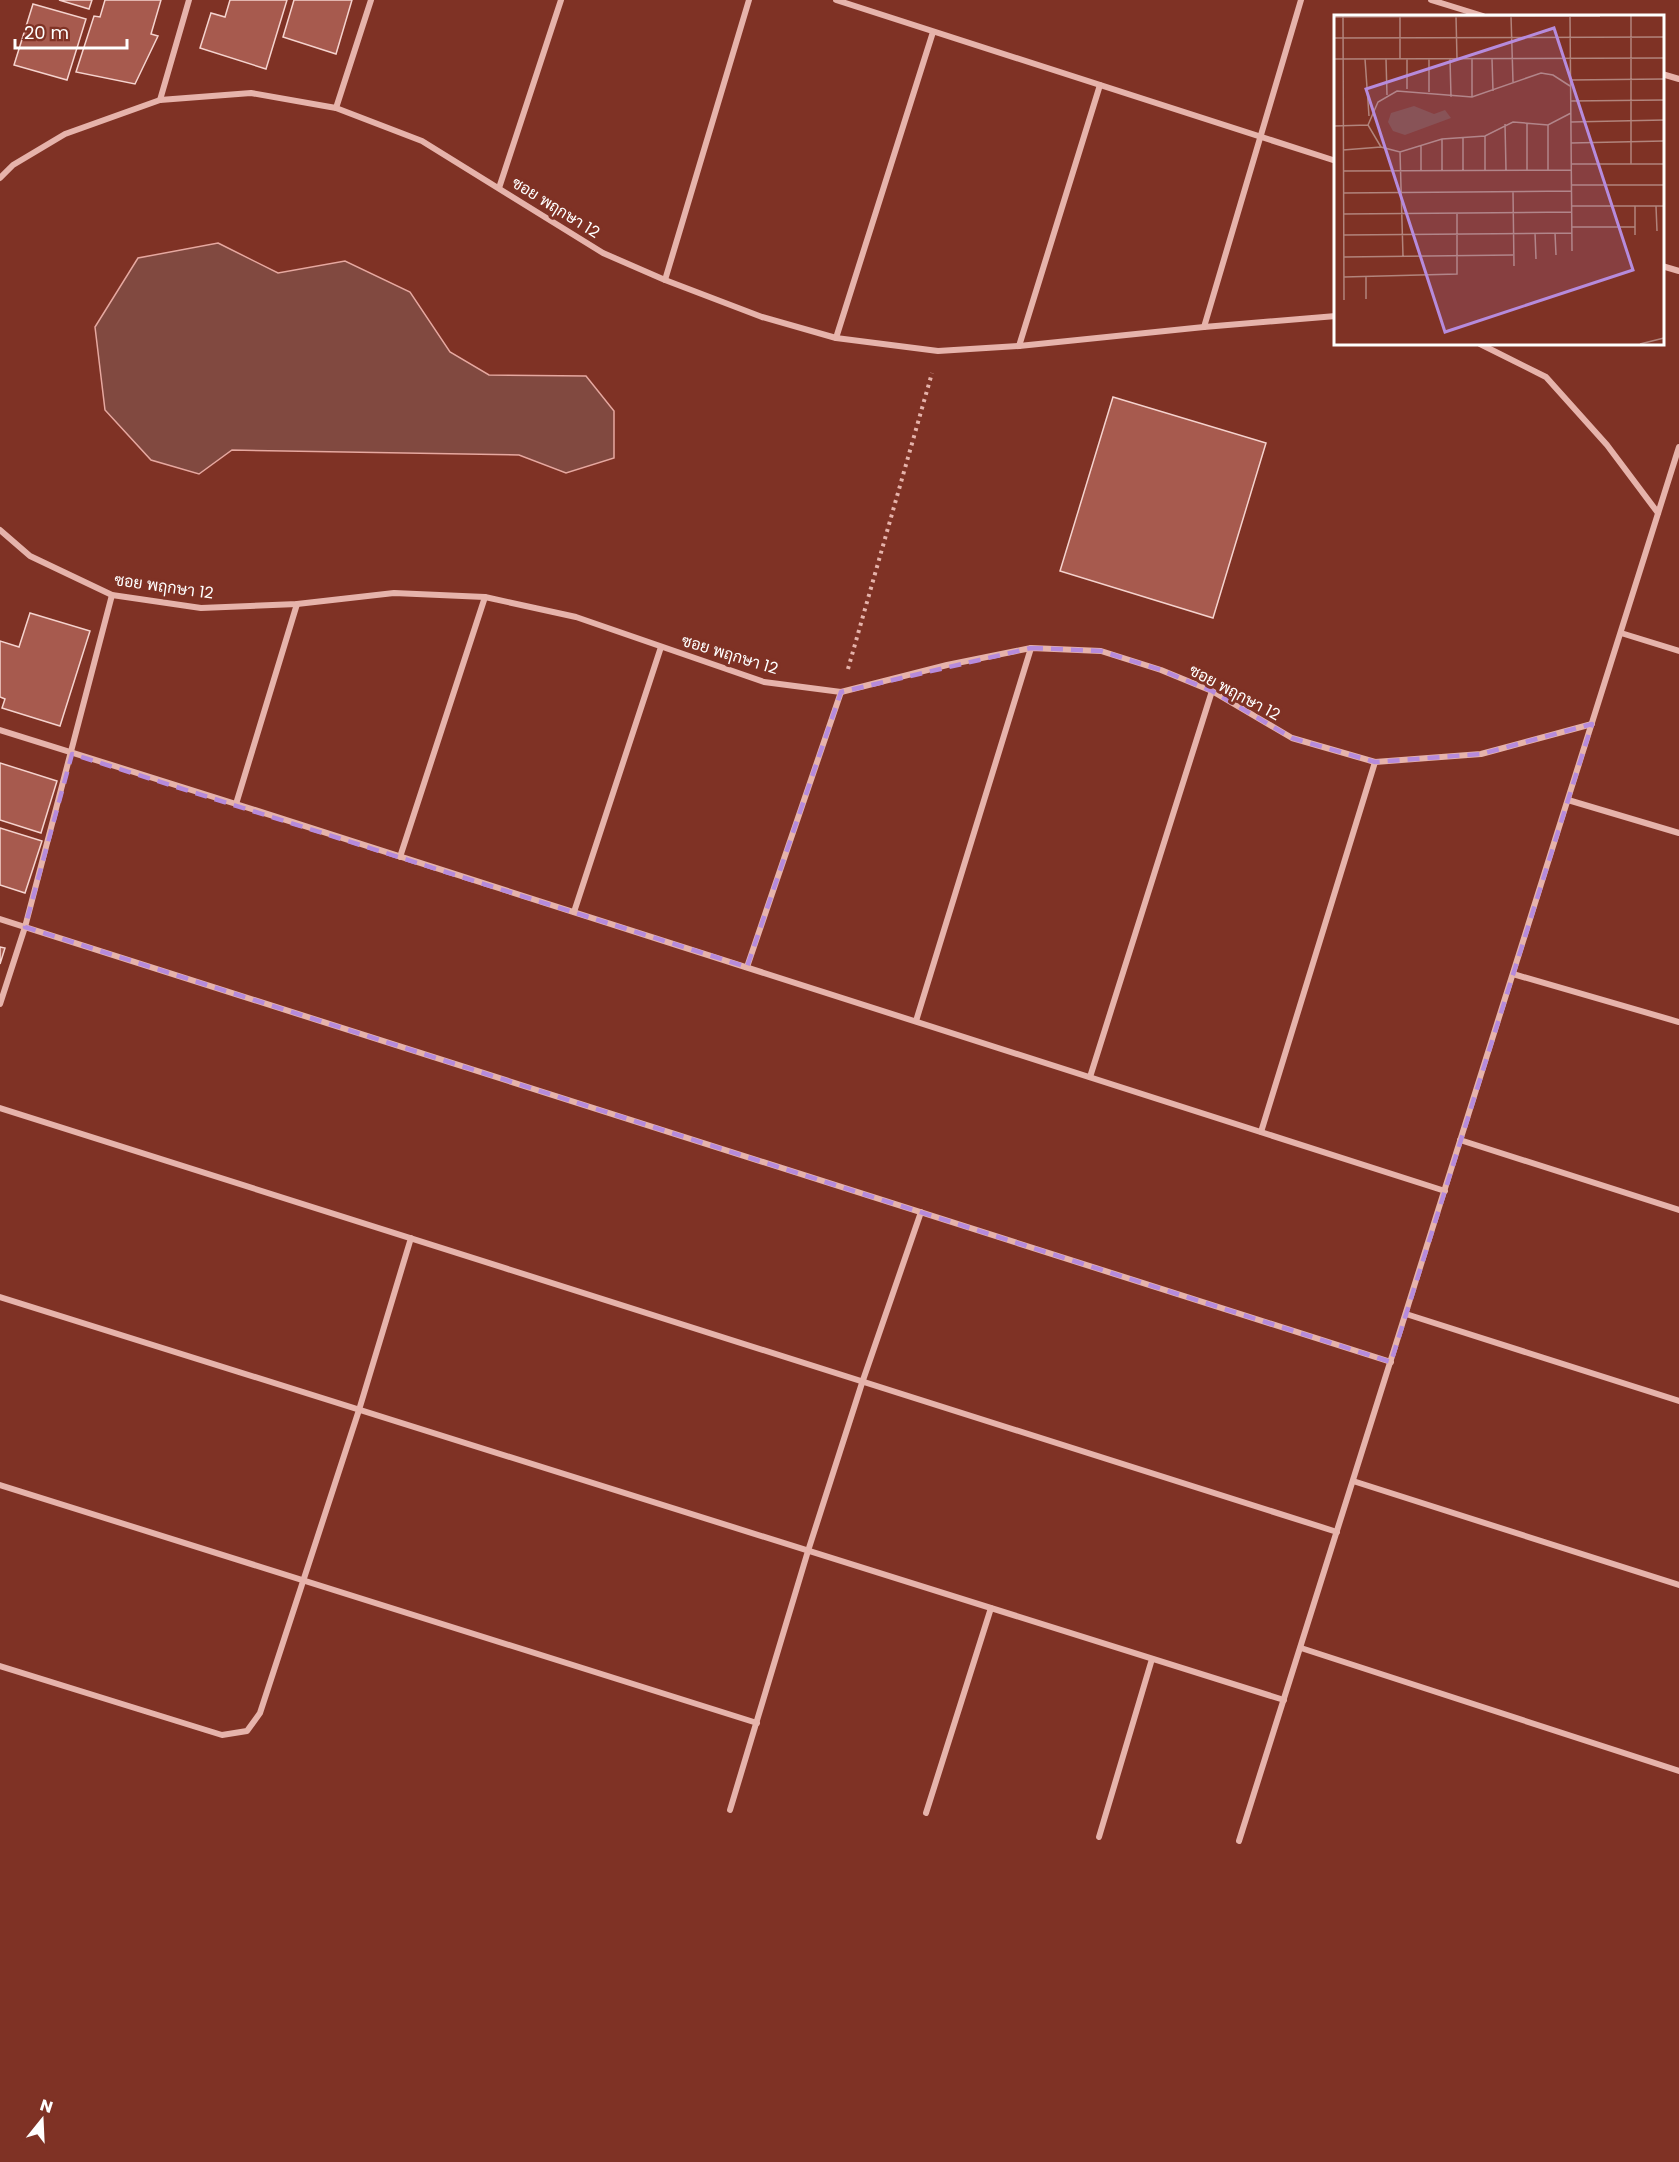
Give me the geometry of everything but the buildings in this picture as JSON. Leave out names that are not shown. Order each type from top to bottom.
[{"type":"street","points":[[160,100],[189,0]]},
{"type":"street","points":[[336,108],[371,0]]},
{"type":"street","points":[[499,188],[561,0]]},
{"type":"street","points":[[664,280],[749,0]]},
{"type":"street","points":[[836,0],[1334,161]]},
{"type":"street","points":[[1204,327],[1301,0]]},
{"type":"street","points":[[1431,0],[1480,15]]},
{"type":"street","points":[[836,338],[933,32]]},
{"type":"street","points":[[1664,75],[1679,80]]},
{"type":"street","points":[[1019,346],[1100,85]]},
{"type":"street","name":"ซอย พฤกษา 12","points":[[0,178],[13,165],[65,134],[160,100],[251,93],[336,108],[422,141],[603,253],[664,280],[762,316],[836,338],[938,351],[1019,346],[1334,316]]},
{"type":"street","points":[[1664,267],[1679,271]]},
{"type":"street","points":[[1482,345],[1546,377],[1607,445],[1658,513]]},
{"type":"street","points":[[1239,1841],[1679,447]]},
{"type":"street","name":"ซอย พฤกษา 12","points":[[0,530],[30,556],[112,596],[201,608],[297,604],[394,593],[485,597],[576,617],[764,682],[841,692],[947,665],[1031,648],[1101,651],[1161,670],[1212,691],[1292,738],[1375,762],[1481,754],[1592,724]]},
{"type":"street","points":[[0,1004],[25,927],[112,596]]},
{"type":"street","points":[[400,857],[485,597]]},
{"type":"street","points":[[236,804],[297,604]]},
{"type":"street","points":[[1621,633],[1679,651]]},
{"type":"street","points":[[574,912],[661,647]]},
{"type":"street","points":[[916,1022],[1031,648]]},
{"type":"street","points":[[1090,1077],[1212,691]]},
{"type":"street","points":[[747,967],[841,692]]},
{"type":"street","points":[[0,730],[1444,1191]]},
{"type":"street","points":[[1261,1132],[1375,762]]},
{"type":"street","points":[[1568,800],[1679,833]]},
{"type":"street","points":[[0,919],[1391,1362]]},
{"type":"street","points":[[1513,974],[1679,1022]]},
{"type":"street","points":[[0,1108],[1337,1532]]},
{"type":"street","points":[[1460,1140],[1679,1210]]},
{"type":"street","points":[[730,1810],[808,1551],[862,1383],[921,1212]]},
{"type":"street","points":[[0,1666],[222,1735],[247,1731],[260,1713],[359,1410],[411,1238]]},
{"type":"street","points":[[0,1297],[1284,1700]]},
{"type":"street","points":[[1406,1314],[1679,1401]]},
{"type":"street","points":[[1353,1481],[1679,1585]]},
{"type":"street","points":[[0,1485],[757,1723]]},
{"type":"street","points":[[926,1813],[991,1608]]},
{"type":"street","points":[[1300,1648],[1679,1771]]},
{"type":"street","points":[[1099,1837],[1152,1659]]},
{"type":"path","points":[[841,692],[938,351]]},
{"type":"highlighted area","points":[[1031,648],[1101,651],[1161,670],[1212,691],[1292,738],[1375,762],[1481,754],[1592,724],[1391,1362],[25,927],[72,754],[747,967],[841,692]]},
{"type":"shaded area","points":[[218,243],[278,273],[345,261],[410,292],[450,352],[489,375],[586,376],[614,411],[614,458],[566,473],[519,455],[232,450],[199,474],[151,460],[105,410],[95,327],[138,258]]}]
